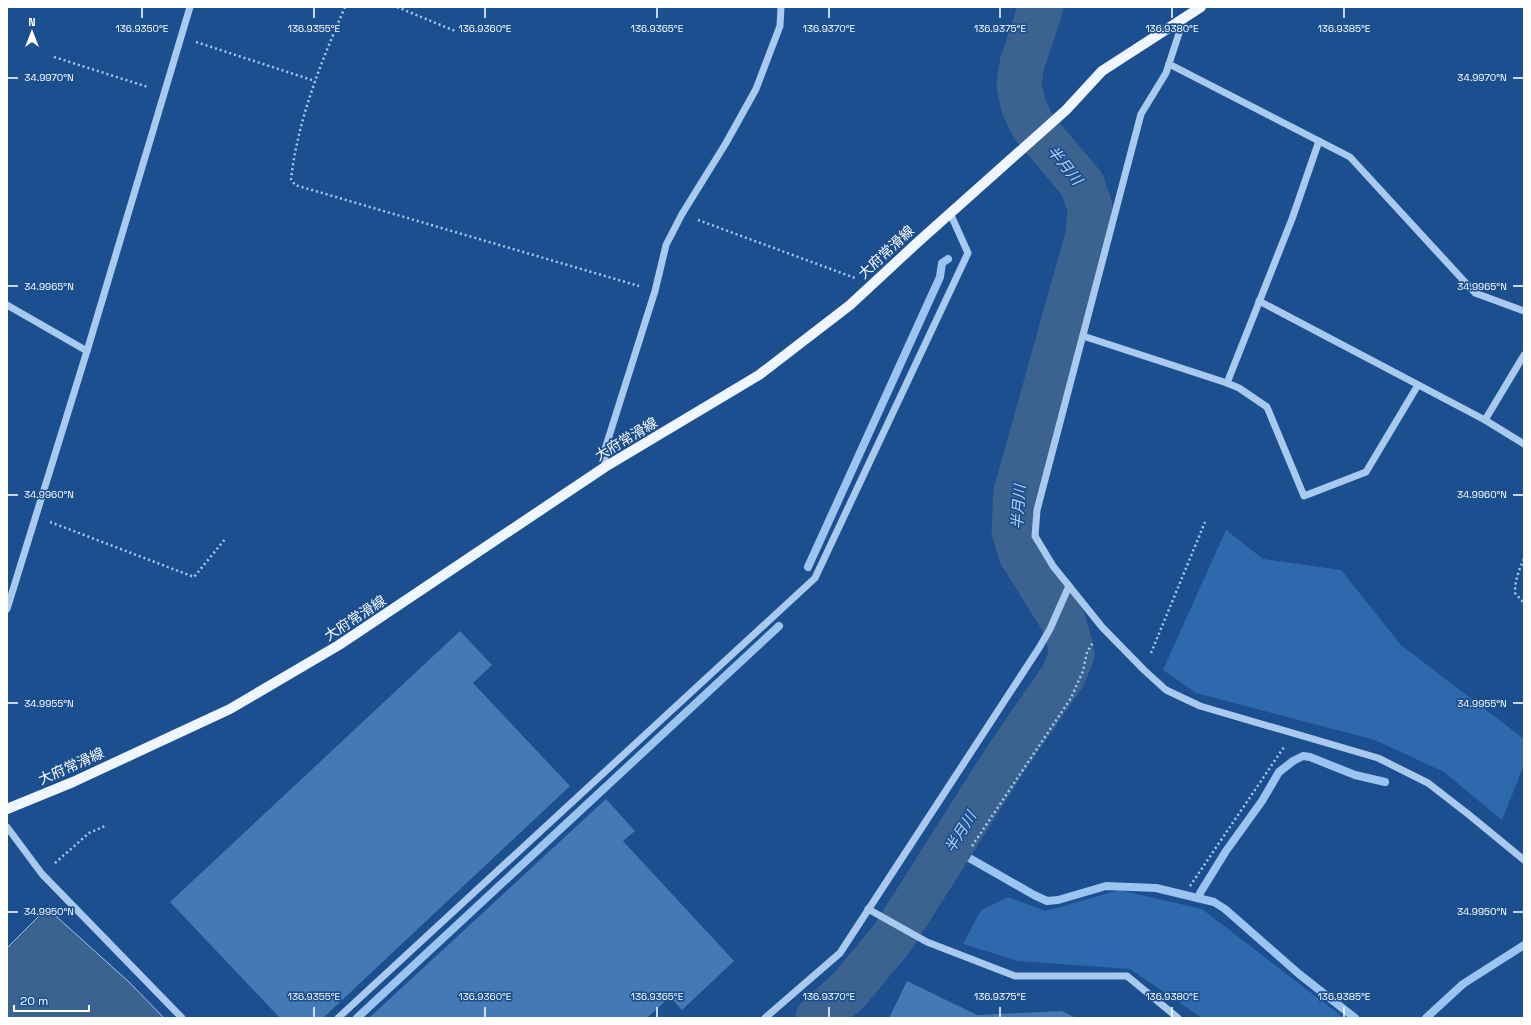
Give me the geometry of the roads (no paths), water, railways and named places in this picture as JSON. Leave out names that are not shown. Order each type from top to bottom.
[{"type":"main road","name":"大府常滑線","points":[[7,809],[73,782],[230,709],[340,645],[606,467],[759,375],[870,288],[950,213],[1066,110],[1102,71],[1201,7]]},
{"type":"street","points":[[7,609],[87,351],[190,7]]},
{"type":"street","points":[[606,467],[605,449],[655,291],[666,244],[682,214],[726,143],[756,88],[780,26],[781,7]]},
{"type":"street","points":[[1184,18],[1166,74],[1141,114],[1037,510],[1035,536],[1053,566],[1102,627],[1166,690],[1200,706],[1378,758],[1428,783],[1524,860]]},
{"type":"street","points":[[1169,64],[1350,157],[1475,293],[1524,311]]},
{"type":"street","points":[[1227,383],[1292,219],[1319,141]]},
{"type":"street","points":[[338,1018],[815,578],[968,253],[950,213]]},
{"type":"street","points":[[1259,301],[1485,420],[1524,444]]},
{"type":"street","points":[[7,305],[87,351]]},
{"type":"street","points":[[1083,336],[1227,383],[1239,388],[1267,407],[1304,496],[1366,472],[1418,385]]},
{"type":"street","points":[[1485,420],[1524,355]]},
{"type":"street","points":[[765,1018],[840,953],[1030,662],[1050,629],[1069,586]]},
{"type":"street","points":[[7,827],[42,874],[182,1018]]},
{"type":"street","points":[[868,909],[928,942],[1015,976],[1127,976],[1178,1018]]},
{"type":"waterway","name":"半月川","points":[[818,1018],[849,990],[893,937],[1007,757],[1063,676],[1072,655],[1063,621],[1021,554],[1014,531],[1016,492],[1088,235],[1090,207],[1082,184],[1033,126],[1023,105],[1019,84],[1022,64],[1041,7]]},
{"type":"waterway","points":[[808,567],[940,277],[942,263],[948,259]]},
{"type":"waterway","points":[[357,1018],[779,626]]},
{"type":"waterway","points":[[1199,898],[1200,893],[1226,851],[1262,801],[1279,772],[1293,761],[1303,756],[1310,757],[1355,775],[1385,782]]},
{"type":"waterway","points":[[950,847],[1047,901],[1058,900],[1106,886],[1156,888],[1214,902],[1225,909],[1299,974],[1355,1018]]},
{"type":"waterway","points":[[1426,1018],[1463,984],[1524,945]]}]
